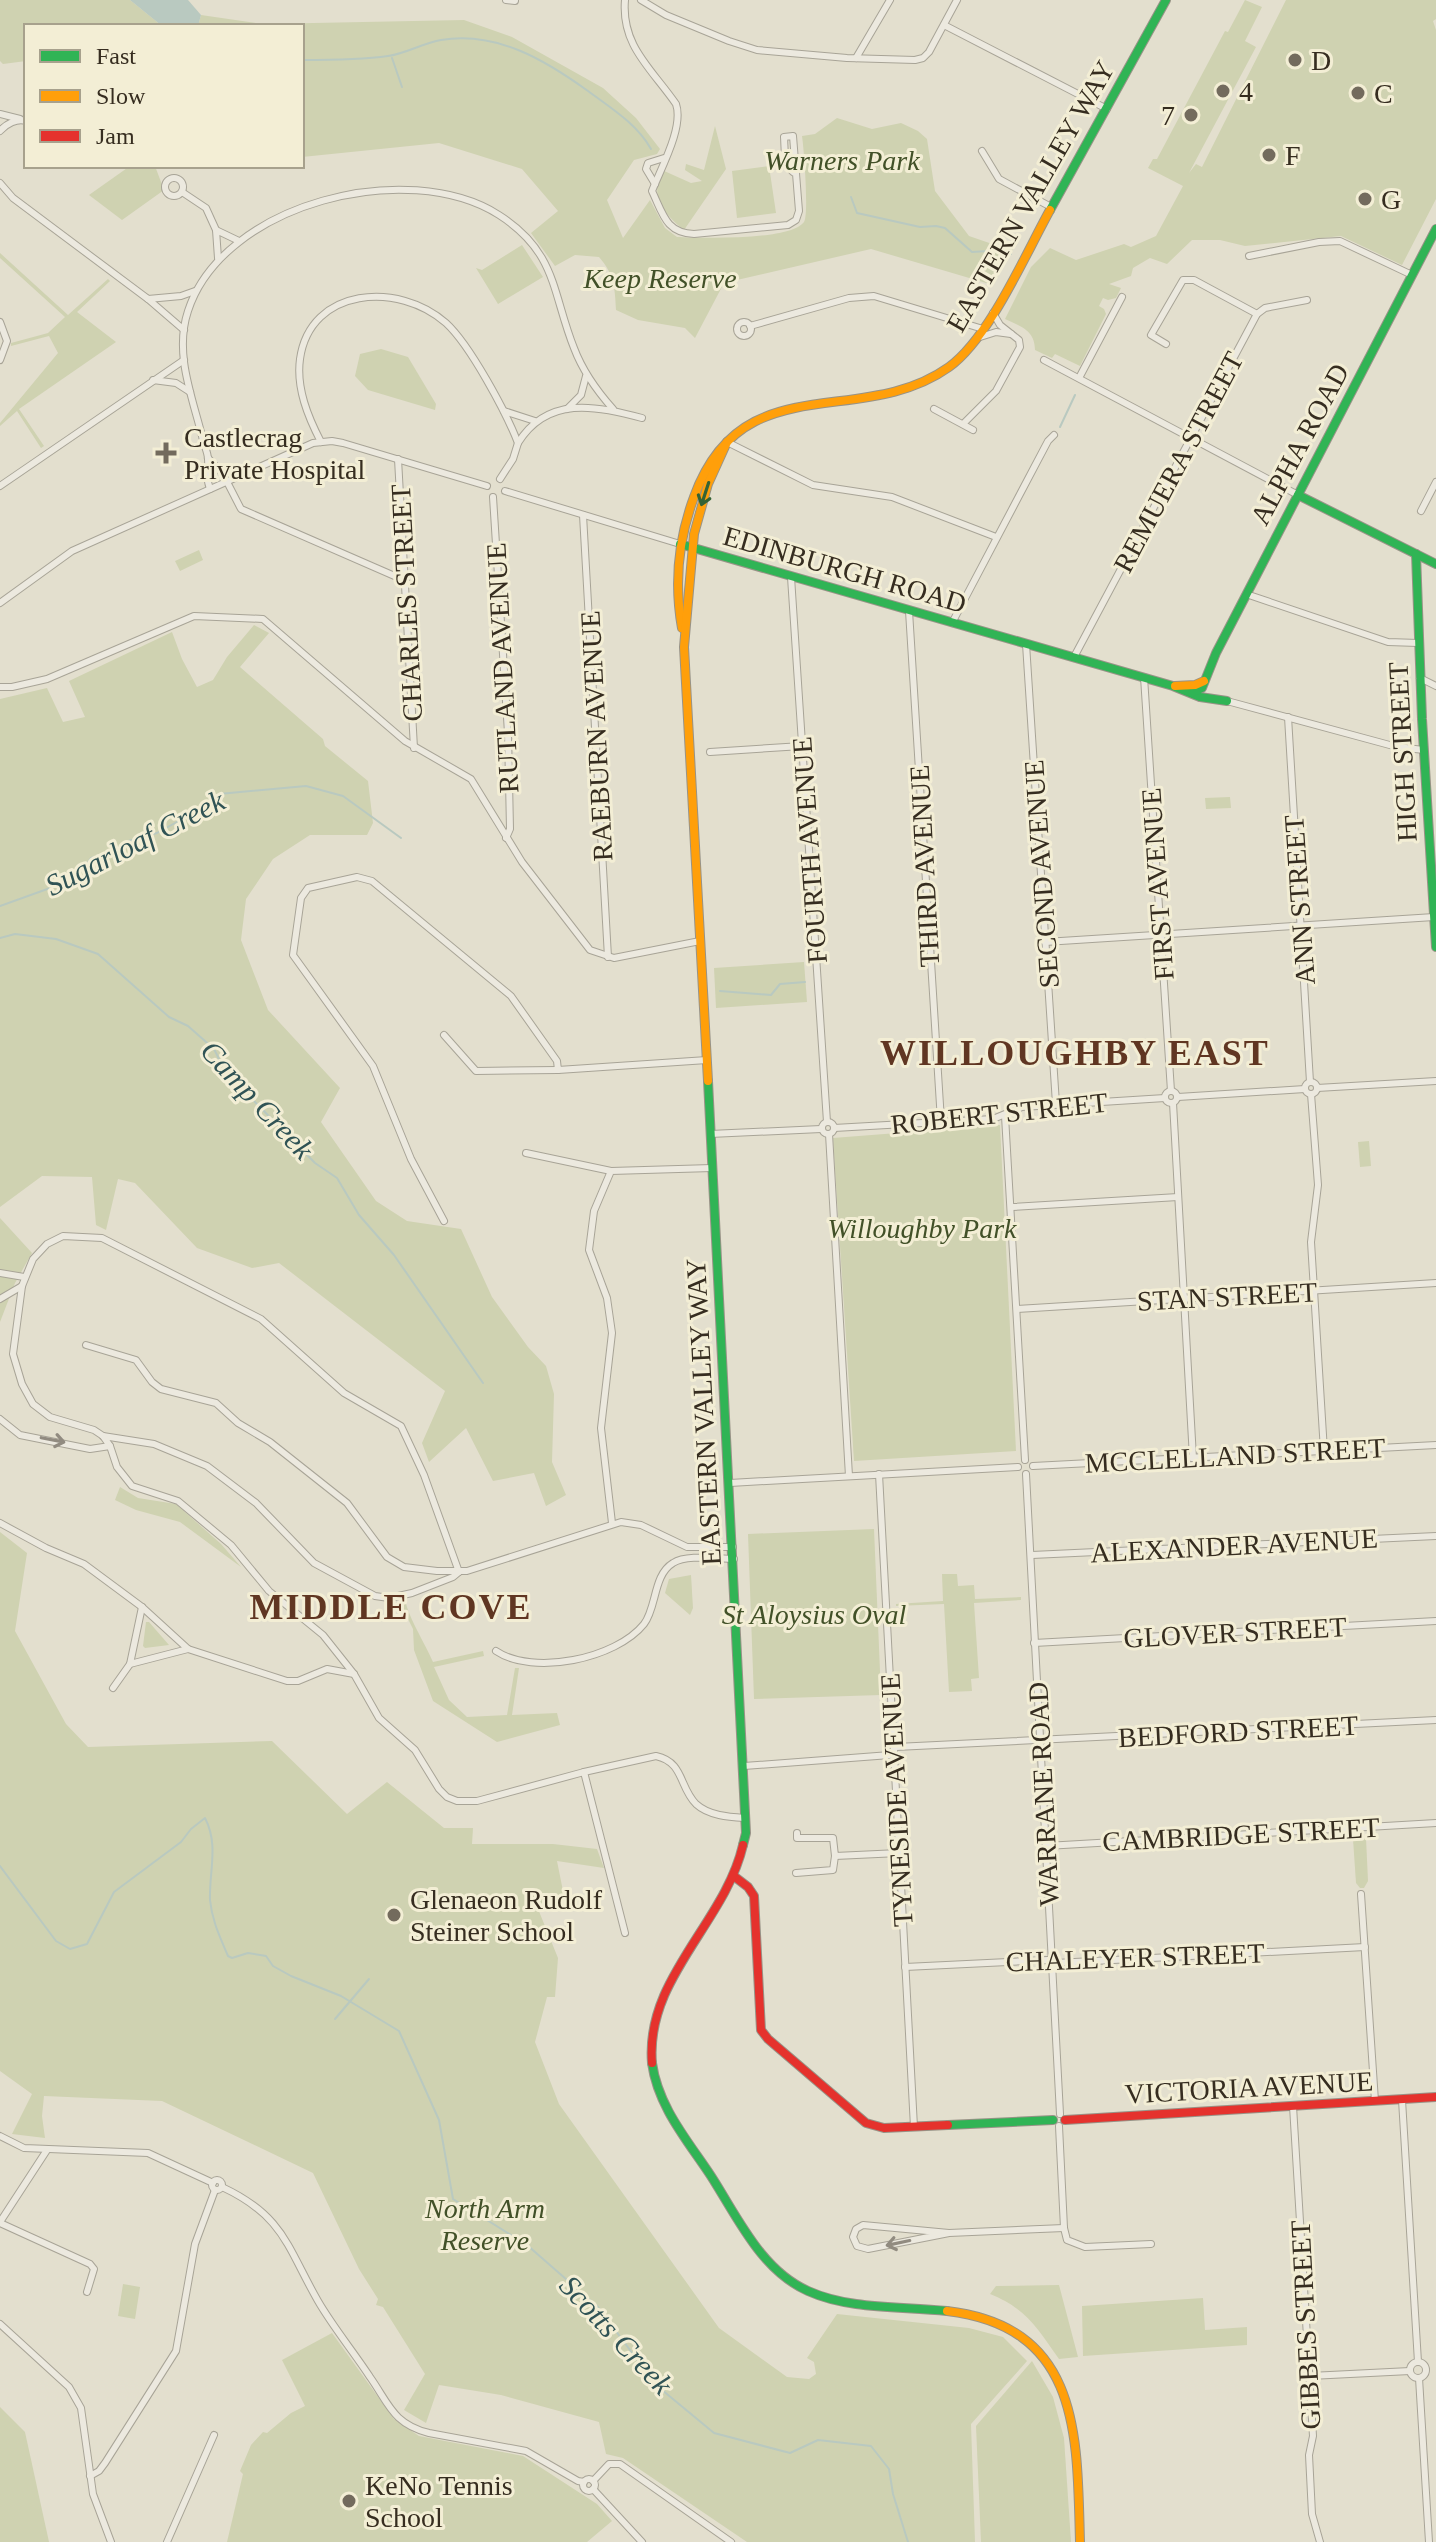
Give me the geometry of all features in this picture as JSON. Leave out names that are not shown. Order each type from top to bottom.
[{"type":"main road","name":"EASTERN VALLEY WAY","points":[[1080,2542],[1072,2420],[1059,2380],[1038,2350],[1017,2333],[982,2317],[960,2312],[837,2301],[810,2293],[784,2278],[756,2245],[663,2100],[651,2058],[652,2031],[657,2011],[669,1985],[735,1877],[745,1841],[746,1818],[684,635],[676,588],[680,544],[700,477],[712,457],[727,442],[749,424],[778,410],[885,393],[921,383],[950,367],[977,338],[1166,0]]},
{"type":"main road","name":"ALPHA ROAD","points":[[1186,689],[1205,680],[1246,594],[1436,229]]},
{"type":"main road","name":"EASTERN VALLEY WAY","points":[[684,635],[692,548],[708,484],[727,442]]},
{"type":"main road","points":[[1298,495],[1436,564]]},
{"type":"main road","name":"EDINBURGH ROAD","points":[[680,544],[1186,689]]},
{"type":"main road","name":"HIGH STREET","points":[[1416,554],[1418,643],[1431,810],[1436,947]]},
{"type":"main road","points":[[1186,689],[1205,680],[1206,689],[1215,696]]},
{"type":"main road","points":[[1186,689],[1227,701]]},
{"type":"main road","points":[[1186,689],[1227,701]]},
{"type":"main road","name":"VICTORIA AVENUE","points":[[735,1877],[754,1896],[759,2018],[764,2035],[866,2123],[879,2128],[1436,2097]]},
{"type":"street","points":[[506,0],[515,1]]},
{"type":"street","points":[[625,0],[627,34],[639,56],[676,104],[679,114],[652,191],[667,223],[680,234],[733,232],[788,225],[796,220],[799,211],[793,136],[784,137],[787,163],[796,174]]},
{"type":"street","points":[[641,0],[666,15],[746,47],[856,58],[921,59],[929,52],[957,0]]},
{"type":"street","points":[[856,58],[890,0]]},
{"type":"street","points":[[944,25],[1107,109]]},
{"type":"street","points":[[0,114],[23,120]]},
{"type":"street","points":[[0,131],[23,120]]},
{"type":"street","points":[[982,151],[999,179],[1051,207]]},
{"type":"street","points":[[655,184],[646,169],[648,163],[665,158]]},
{"type":"street","points":[[0,183],[13,198],[148,299],[184,330]]},
{"type":"street","points":[[210,489],[206,473],[208,458],[184,360],[184,330],[196,291],[218,258],[239,241],[284,214],[341,197],[409,190],[449,194],[484,206],[513,225],[539,254],[556,286],[575,351],[586,374],[613,409]]},
{"type":"street","points":[[182,192],[206,208],[216,230],[218,258]]},
{"type":"street","points":[[216,230],[239,241]]},
{"type":"street","points":[[1249,256],[1319,242],[1340,241],[1412,275]]},
{"type":"street","points":[[1166,344],[1151,335],[1183,280],[1194,280],[1257,314],[1265,308],[1307,300]]},
{"type":"street","points":[[148,299],[181,296],[196,291]]},
{"type":"street","points":[[321,442],[311,423],[299,374],[305,341],[318,320],[344,301],[375,296],[398,299],[447,323],[504,411],[518,443]]},
{"type":"street","points":[[750,326],[849,298],[874,296],[983,329]]},
{"type":"street","points":[[1079,378],[1122,297]]},
{"type":"street","points":[[963,424],[993,396],[1020,343],[1000,325],[993,313]]},
{"type":"street","name":"REMUERA STREET","points":[[1074,657],[1257,314]]},
{"type":"street","points":[[0,322],[7,341],[0,360]]},
{"type":"street","points":[[977,338],[996,332],[1011,334]]},
{"type":"street","points":[[0,486],[184,360]]},
{"type":"street","points":[[1044,360],[1298,495]]},
{"type":"street","points":[[567,409],[581,395],[586,374]]},
{"type":"street","points":[[153,380],[176,383],[190,392]]},
{"type":"street","points":[[500,479],[518,443],[535,421],[567,409],[613,409],[642,418]]},
{"type":"street","points":[[934,409],[973,430]]},
{"type":"street","points":[[504,411],[535,421]]},
{"type":"street","points":[[952,623],[1048,441],[1054,435]]},
{"type":"street","points":[[0,603],[72,551],[304,446],[338,442],[487,486]]},
{"type":"street","points":[[727,442],[813,485],[889,496],[996,537]]},
{"type":"street","points":[[208,458],[227,481],[241,509],[406,581]]},
{"type":"street","name":"CHARLES STREET","points":[[398,459],[414,748]]},
{"type":"street","points":[[492,479],[500,479],[505,491],[501,496],[493,497],[487,486],[492,479]]},
{"type":"street","points":[[1421,511],[1436,482]]},
{"type":"street","name":"EDINBURGH ROAD","points":[[505,491],[680,544]]},
{"type":"street","name":"RUTLAND AVENUE","points":[[493,497],[508,733],[510,829],[506,838]]},
{"type":"street","name":"RAEBURN AVENUE","points":[[583,515],[608,957]]},
{"type":"street","name":"FOURTH AVENUE","points":[[791,577],[824,1126]]},
{"type":"street","points":[[1246,594],[1388,642],[1418,643]]},
{"type":"street","name":"THIRD AVENUE","points":[[909,611],[941,1121]]},
{"type":"street","points":[[0,687],[47,679],[194,616],[263,619],[414,748],[471,779],[506,838],[590,950],[608,957],[621,957],[700,941]]},
{"type":"street","name":"SECOND AVENUE","points":[[1026,644],[1056,1104]]},
{"type":"street","name":"FIRST AVENUE","points":[[1144,677],[1171,1091]]},
{"type":"street","points":[[1420,678],[1436,686]]},
{"type":"street","points":[[1227,701],[1397,747],[1424,750]]},
{"type":"street","name":"ANN STREET","points":[[1288,717],[1310,1082]]},
{"type":"street","points":[[710,752],[802,746]]},
{"type":"street","points":[[444,1221],[411,1159],[373,1066],[293,955],[303,891],[357,877],[372,881],[511,996],[557,1061],[558,1070]]},
{"type":"street","points":[[1045,942],[1434,917]]},
{"type":"street","points":[[444,1035],[476,1071],[558,1070],[707,1060]]},
{"type":"street","points":[[1193,1458],[1178,1197],[1175,1100],[1175,1092],[1171,1091],[1165,1098],[1167,1102],[1175,1100],[1308,1092],[1317,1088],[1436,1081]]},
{"type":"street","points":[[1317,1088],[1310,1082],[1308,1092],[1318,1185],[1311,1242],[1324,1451]]},
{"type":"street","name":"ROBERT STREET","points":[[831,1131],[993,1119],[1022,1107],[1165,1098]]},
{"type":"street","points":[[730,1483],[1018,1467],[1025,1460],[1005,1116]]},
{"type":"street","points":[[710,1134],[824,1126],[831,1131],[849,1476]]},
{"type":"street","points":[[526,1153],[611,1171],[712,1168]]},
{"type":"street","points":[[611,1171],[594,1211],[589,1250],[607,1298],[612,1333],[601,1428],[612,1523]]},
{"type":"street","points":[[1012,1207],[1178,1197]]},
{"type":"street","points":[[459,1572],[430,1488],[401,1426],[344,1393],[261,1319],[102,1238],[63,1236],[47,1244],[33,1259],[22,1286],[13,1354],[27,1396],[50,1417],[94,1430],[103,1436],[117,1467],[132,1486],[178,1501],[231,1545],[269,1591],[323,1635],[354,1674],[379,1718],[408,1741],[439,1789],[457,1801],[467,1803],[649,1756],[663,1757],[680,1772],[698,1806],[722,1816],[746,1818]]},
{"type":"street","points":[[0,1263],[1,1272],[24,1277]]},
{"type":"street","name":"STAN STREET","points":[[1017,1309],[1436,1283]]},
{"type":"street","points":[[0,1299],[22,1286]]},
{"type":"street","points":[[86,1345],[136,1360],[161,1389],[216,1403],[238,1423],[270,1442],[347,1503],[381,1550],[395,1563],[414,1570],[459,1572],[612,1523],[641,1525],[687,1547],[733,1547]]},
{"type":"street","points":[[0,1419],[20,1435],[90,1449],[110,1446]]},
{"type":"street","points":[[103,1436],[127,1437],[154,1444],[207,1466],[256,1503],[314,1563],[375,1596],[389,1598],[412,1593],[459,1572]]},
{"type":"street","name":"MCCLELLAND STREET","points":[[1033,1466],[1436,1445]]},
{"type":"street","points":[[1018,1467],[1026,1474],[1032,1470],[1029,1460],[1025,1460]]},
{"type":"street","name":"TYNESIDE AVENUE","points":[[879,1474],[914,2127]]},
{"type":"street","name":"WARRANE ROAD","points":[[1026,1474],[1064,2228],[1067,2240],[1085,2247],[1151,2244]]},
{"type":"street","points":[[0,1523],[84,1564],[142,1607],[188,1649],[287,1681],[298,1681],[327,1669],[354,1674]]},
{"type":"street","name":"ALEXANDER AVENUE","points":[[1032,1555],[1436,1536]]},
{"type":"street","points":[[496,1651],[515,1660],[558,1662],[601,1651],[631,1637],[646,1622],[661,1579],[675,1561],[734,1559]]},
{"type":"street","points":[[113,1688],[130,1664],[142,1607]]},
{"type":"street","name":"GLOVER STREET","points":[[1034,1643],[1436,1621]]},
{"type":"street","points":[[130,1664],[188,1649]]},
{"type":"street","name":"BEDFORD STREET","points":[[744,1766],[890,1755],[896,1747],[1436,1720]]},
{"type":"street","points":[[584,1772],[625,1933]]},
{"type":"street","name":"CAMBRIDGE STREET","points":[[1046,1846],[1436,1823]]},
{"type":"street","points":[[796,1873],[833,1870],[835,1856],[833,1838],[797,1838],[797,1833]]},
{"type":"street","points":[[835,1856],[899,1853]]},
{"type":"street","points":[[1361,1894],[1375,2101]]},
{"type":"street","name":"CHALEYER STREET","points":[[905,1967],[1365,1947]]},
{"type":"street","points":[[1402,2100],[1418,2362]]},
{"type":"street","name":"GIBBES STREET","points":[[1293,2106],[1313,2436],[1309,2455],[1311,2499],[1320,2542]]},
{"type":"street","points":[[0,2136],[24,2148],[148,2153],[260,2209],[284,2236],[329,2319],[398,2419],[429,2433],[526,2451],[578,2481],[588,2479],[642,2542]]},
{"type":"street","points":[[47,2150],[0,2223],[90,2264],[94,2276],[87,2292]]},
{"type":"street","points":[[90,2476],[105,2463],[174,2358],[195,2244],[217,2187]]},
{"type":"street","points":[[949,2233],[868,2249],[857,2246],[853,2237],[856,2229],[863,2225],[949,2233],[1064,2228]]},
{"type":"street","points":[[0,2324],[69,2387],[76,2398],[84,2416],[93,2494],[111,2542]]},
{"type":"street","points":[[1418,2362],[1426,2370]]},
{"type":"street","points":[[1410,2371],[1411,2366],[1418,2362]]},
{"type":"street","points":[[1426,2370],[1436,2369]]},
{"type":"street","points":[[1419,2378],[1426,2370]]},
{"type":"street","points":[[1310,2376],[1410,2371]]},
{"type":"street","points":[[1410,2371],[1419,2378]]},
{"type":"street","points":[[1419,2378],[1429,2542]]},
{"type":"street","points":[[167,2542],[214,2435]]},
{"type":"street","points":[[593,2485],[609,2464],[620,2464],[731,2542]]},
{"type":"green space","points":[[0,0],[130,0],[160,24],[24,24],[24,61],[3,64],[0,61]]},
{"type":"green space","points":[[1245,0],[1262,7],[1245,41],[1256,47],[1189,173],[1196,164],[1202,167],[1286,0],[1436,0],[1436,19],[1433,21],[1436,30],[1436,199],[1402,265],[1341,236],[1245,246],[1220,240],[1192,240],[1167,264],[1150,258],[1133,268],[1131,276],[1109,284],[1121,288],[1116,298],[1103,298],[1099,306],[1106,314],[1080,366],[1055,354],[1052,358],[1035,350],[1029,333],[1005,319],[1031,267],[1050,248],[1076,260],[1124,244],[1131,247],[1156,236],[1183,186],[1148,168],[1153,159],[1157,159],[1225,31],[1228,32]]},
{"type":"green space","points":[[201,15],[263,24],[199,24]]},
{"type":"green space","points":[[464,20],[512,37],[603,88],[636,118],[660,149],[657,154],[634,160],[607,200],[623,238],[650,200],[665,228],[677,237],[744,237],[796,228],[805,217],[802,136],[815,134],[837,118],[872,129],[901,123],[918,131],[927,139],[935,191],[969,236],[998,246],[1015,246],[993,285],[871,249],[724,283],[695,338],[685,328],[638,320],[616,310],[613,281],[599,257],[575,255],[555,266],[531,233],[558,211],[522,169],[439,143],[304,157],[304,24],[263,24]]},
{"type":"green space","points":[[715,126],[726,169],[684,230],[670,218],[661,204],[658,179],[662,170],[691,183],[702,181],[685,170],[686,164],[704,170]]},
{"type":"green space","points":[[769,166],[776,213],[737,218],[732,171]]},
{"type":"green space","points":[[127,168],[156,168],[164,190],[122,220],[89,195]]},
{"type":"green space","points":[[522,245],[543,277],[498,304],[476,268],[482,270]]},
{"type":"green space","points":[[0,253],[68,315],[108,279],[110,281],[77,312],[116,342],[19,409],[44,446],[41,448],[17,411],[0,426],[0,423],[58,353],[49,336],[11,346],[11,343],[48,333],[65,317],[0,258]]},
{"type":"green space","points":[[381,349],[408,357],[436,404],[435,410],[368,390],[355,376],[360,354]]},
{"type":"green space","points":[[199,550],[203,560],[180,571],[175,561]]},
{"type":"green space","points":[[254,625],[269,633],[240,667],[323,739],[325,746],[368,781],[373,823],[367,835],[310,835],[273,859],[246,899],[241,940],[268,1010],[340,1088],[321,1122],[376,1201],[407,1221],[461,1229],[492,1297],[528,1347],[546,1366],[554,1394],[552,1462],[566,1495],[546,1506],[534,1473],[493,1481],[466,1428],[429,1462],[422,1443],[445,1391],[279,1263],[252,1268],[197,1248],[135,1183],[118,1179],[106,1230],[96,1225],[92,1177],[42,1176],[0,1207],[0,699],[47,688],[63,722],[85,717],[69,681],[172,632],[197,687],[213,680],[227,657]]},
{"type":"green space","points":[[1230,797],[1231,808],[1206,809],[1205,798]]},
{"type":"green space","points":[[804,962],[807,1002],[716,1008],[714,968]]},
{"type":"green space","name":"Willoughby Park","points":[[1000,1125],[1016,1451],[854,1461],[833,1138]]},
{"type":"green space","points":[[1369,1141],[1371,1166],[1360,1167],[1358,1142]]},
{"type":"green space","points":[[0,1218],[32,1253],[15,1283],[0,1322]]},
{"type":"green space","points":[[120,1487],[138,1498],[176,1504],[221,1544],[241,1567],[180,1522],[136,1510],[115,1500]]},
{"type":"green space","name":"St Aloysius Oval","points":[[874,1529],[881,1695],[754,1699],[748,1534]]},
{"type":"green space","name":"North Arm Reserve","points":[[0,1532],[27,1553],[15,1631],[66,1724],[88,1747],[272,1741],[347,1814],[387,1782],[444,1828],[473,1828],[472,1844],[553,1844],[597,1849],[604,1868],[557,1861],[565,1901],[536,1904],[558,1958],[555,1997],[547,1997],[535,2042],[559,2104],[719,2328],[787,2377],[809,2379],[816,2374],[814,2362],[807,2358],[837,2314],[969,2328],[1003,2337],[1027,2361],[971,2424],[975,2542],[747,2542],[623,2458],[606,2454],[599,2422],[501,2395],[439,2385],[426,2423],[404,2410],[425,2374],[383,2307],[376,2305],[378,2299],[359,2269],[313,2173],[162,2101],[44,2096],[42,2116],[45,2138],[12,2134],[32,2094],[0,2071]]},
{"type":"green space","points":[[942,1574],[957,1574],[958,1586],[974,1585],[975,1599],[1021,1597],[1021,1600],[974,1603],[979,1678],[971,1679],[972,1691],[949,1692],[944,1604],[896,1606],[943,1601]]},
{"type":"green space","points":[[691,1575],[693,1608],[690,1615],[665,1593],[669,1579]]},
{"type":"green space","points":[[405,1597],[412,1620],[433,1662],[483,1651],[484,1656],[434,1667],[449,1700],[467,1717],[507,1715],[515,1668],[519,1668],[512,1715],[557,1713],[560,1725],[497,1742],[433,1701],[414,1650],[413,1629],[401,1605]]},
{"type":"green space","points":[[146,1622],[149,1622],[169,1645],[143,1646]]},
{"type":"green space","points":[[1366,1838],[1368,1881],[1364,1888],[1360,1888],[1356,1883],[1353,1839]]},
{"type":"green space","points":[[123,2284],[140,2287],[135,2319],[118,2316]]},
{"type":"green space","points":[[1059,2285],[1078,2357],[1059,2359],[1022,2313],[990,2294],[996,2286]]},
{"type":"green space","points":[[1203,2298],[1205,2330],[1247,2327],[1247,2345],[1083,2356],[1082,2306]]},
{"type":"green space","points":[[332,2333],[394,2419],[419,2436],[523,2456],[597,2504],[612,2521],[587,2542],[227,2542],[243,2474],[240,2471],[251,2445],[263,2432],[267,2433],[291,2413],[305,2406],[282,2360]]},
{"type":"green space","points":[[1032,2361],[1053,2397],[1064,2438],[1071,2542],[981,2542],[976,2426]]},
{"type":"green space","points":[[0,2407],[25,2432],[49,2542],[0,2542]]},
{"type":"shaded area","points":[[130,0],[188,0],[201,15],[199,24],[160,24]]},
{"type":"waterway","points":[[304,60],[388,56],[434,41],[462,38],[501,44],[537,59],[572,80],[623,117],[651,149]]},
{"type":"waterway","points":[[392,58],[402,87]]},
{"type":"waterway","points":[[851,197],[857,213],[920,227],[945,228],[972,252],[1004,250],[1011,254]]},
{"type":"waterway","points":[[1060,427],[1075,395]]},
{"type":"waterway","name":"Sugarloaf Creek","points":[[0,906],[64,883],[80,873],[91,858],[111,853],[125,842],[157,833],[219,794],[306,786],[343,796],[401,838]]},
{"type":"waterway","name":"Camp Creek","points":[[0,938],[15,934],[56,939],[98,954],[169,1017],[188,1026],[214,1049],[223,1067],[254,1101],[315,1163],[337,1178],[359,1215],[394,1255],[483,1383]]},
{"type":"waterway","name":"Sugarloaf Creek","points":[[720,991],[771,995],[780,984],[805,982]]},
{"type":"waterway","name":"Scotts Creek","points":[[0,1866],[56,1941],[70,1949],[87,1944],[114,1892],[181,1842],[205,1818],[212,1838],[211,1908],[228,1956],[232,1958],[248,1953],[266,1956],[273,1966],[341,1996],[399,2031],[439,2120],[453,2199],[527,2245],[598,2307],[656,2385],[714,2433],[790,2453],[818,2440],[871,2446],[889,2469],[893,2494],[908,2542]]},
{"type":"waterway","name":"Scotts Creek","points":[[335,2019],[369,1979]]},
{"type":"traffic: fast","points":[[1050,210],[1166,0]]},
{"type":"traffic: fast","points":[[1192,693],[1202,688],[1216,653],[1436,229]]},
{"type":"traffic: fast","points":[[1298,495],[1436,564]]},
{"type":"traffic: fast","points":[[680,544],[1173,686],[1200,697],[1227,701]]},
{"type":"traffic: fast","points":[[1416,554],[1436,947]]},
{"type":"traffic: fast","points":[[708,1081],[746,1833],[743,1845]]},
{"type":"traffic: fast","points":[[652,2063],[655,2079],[675,2123],[752,2241],[791,2282],[841,2301],[947,2311]]},
{"type":"traffic: fast","points":[[948,2125],[1053,2120]]},
{"type":"traffic: slow","points":[[682,628],[678,578],[684,529],[694,497],[715,456],[742,429],[773,414],[879,395],[915,385],[949,367],[979,336],[992,316],[1050,210]]},
{"type":"traffic: slow","points":[[708,1081],[684,647],[694,534],[708,484],[727,442]]},
{"type":"traffic: slow","points":[[1175,686],[1195,685],[1204,681]]},
{"type":"traffic: slow","points":[[947,2311],[991,2321],[1024,2339],[1047,2363],[1063,2392],[1072,2426],[1077,2463],[1080,2542]]},
{"type":"traffic: jam","points":[[652,2063],[653,2032],[661,2004],[673,1977],[734,1873],[743,1845]]},
{"type":"traffic: jam","points":[[735,1877],[754,1896],[761,2030],[768,2039],[866,2123],[884,2128],[948,2125]]},
{"type":"traffic: jam","points":[[1065,2120],[1436,2097]]},
{"type":"place","name":"D","points":[[1295,60]]},
{"type":"place","name":"4","points":[[1223,91]]},
{"type":"place","name":"C","points":[[1358,93]]},
{"type":"place","name":"7","points":[[1191,115]]},
{"type":"place","name":"F","points":[[1269,155]]},
{"type":"place","name":"G","points":[[1365,199]]},
{"type":"place","name":"Castlecrag Private Hospital","points":[[166,453]]},
{"type":"place","name":"Glenaeon Rudolf Steiner School","points":[[394,1915]]},
{"type":"place","name":"KeNo Tennis School","points":[[349,2501]]},
{"type":"district","name":"WILLOUGHBY EAST","points":[[1075,1052]]},
{"type":"district","name":"MIDDLE COVE","points":[[391,1606]]},
{"type":"park label","name":"Warners Park","points":[[842,160]]},
{"type":"park label","name":"Keep Reserve","points":[[660,278]]}]
